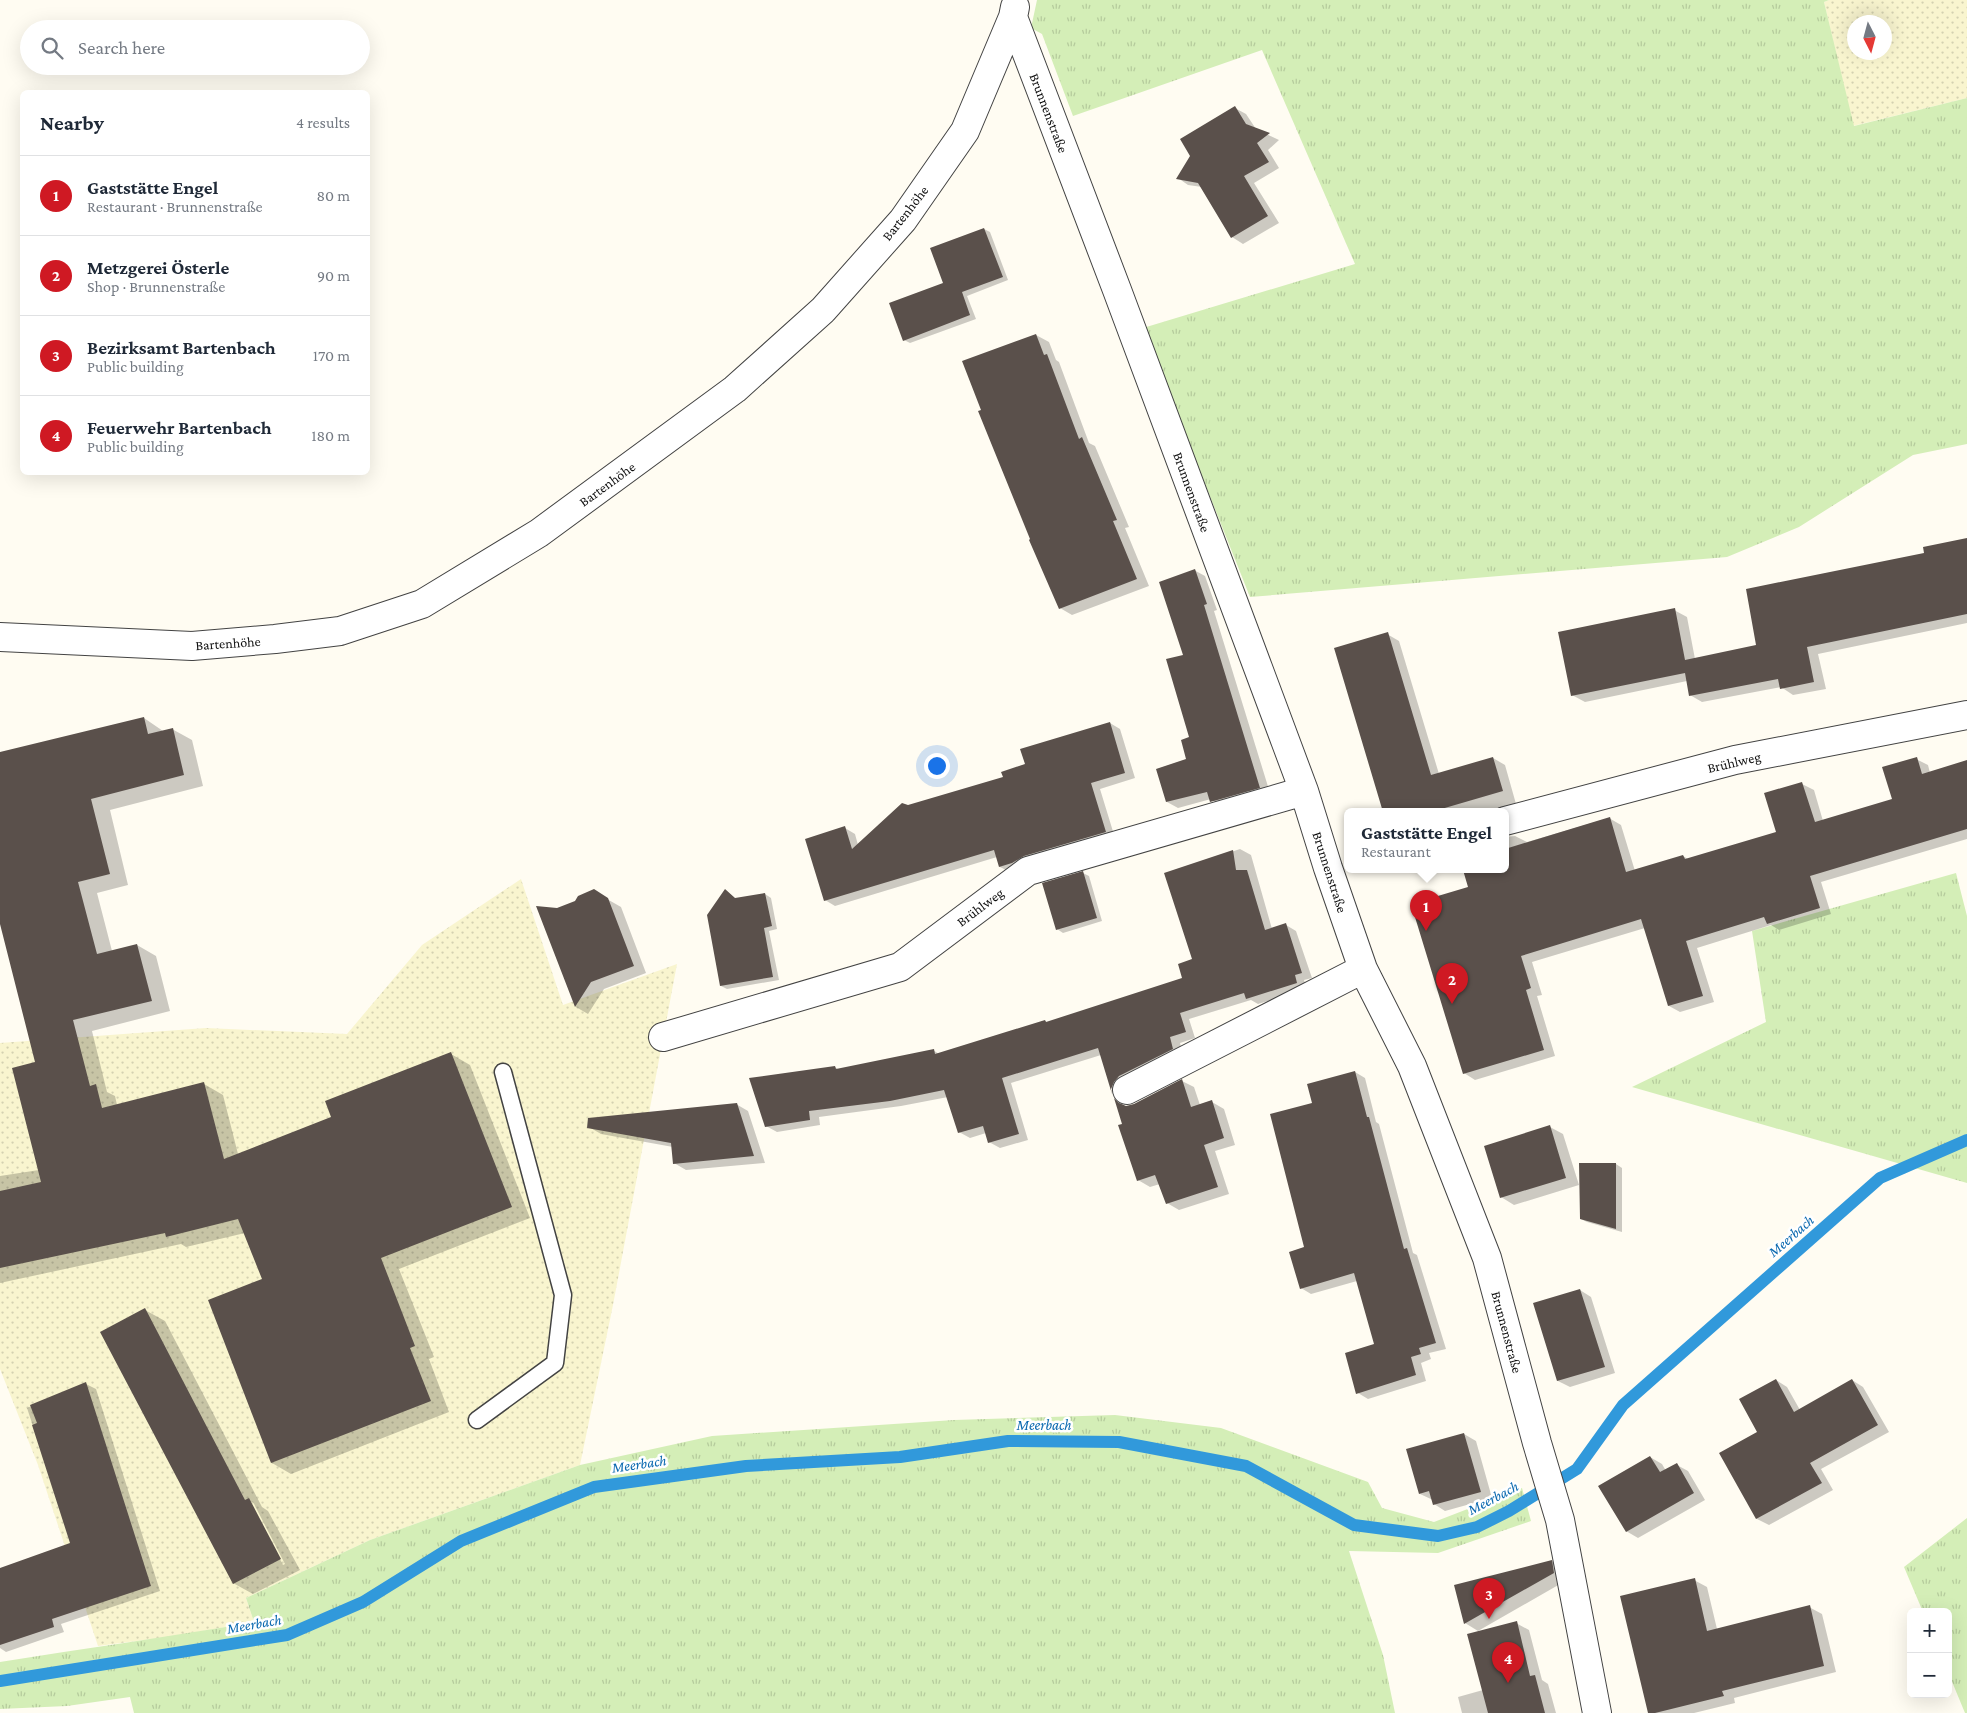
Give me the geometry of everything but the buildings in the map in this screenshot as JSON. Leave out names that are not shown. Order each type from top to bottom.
[{"type":"street","name":"Bartenhöhe","points":[[0,637],[192,646],[340,631],[422,604],[539,533],[735,389],[823,310],[903,220],[965,131],[1015,9]]},
{"type":"street","name":"Brunnenstraße","points":[[1015,9],[1304,791],[1338,865],[1363,969],[1412,1066],[1487,1258],[1560,1520],[1597,1713]]},
{"type":"street","name":"Brühlweg","points":[[1509,820],[1735,760],[1967,715]]},
{"type":"street","name":"Brühlweg","points":[[663,1037],[900,967],[1028,871],[1304,791]]},
{"type":"street","points":[[1127,1090],[1363,969]]},
{"type":"lane","points":[[477,1420],[555,1363],[563,1295],[504,1072]]},
{"type":"shaded area","points":[[1829,0],[1967,0],[1967,98],[1853,126],[1824,2]]},
{"type":"shaded area","points":[[521,879],[563,1005],[677,964],[613,1305],[580,1465],[370,1540],[246,1598],[254,1622],[175,1636],[98,1646],[38,1465],[0,1369],[0,1043],[206,1028],[347,1034],[422,945]]},
{"type":"green space","points":[[1037,0],[1829,0],[1824,2],[1854,126],[1967,98],[1967,444],[1913,455],[1799,527],[1727,557],[1250,597],[1143,328],[1355,264],[1262,50],[1073,116],[1042,34],[1031,28]]},
{"type":"green space","points":[[1956,873],[1967,916],[1967,1183],[1632,1087],[1766,1022],[1752,931]]},
{"type":"green space","points":[[1115,1415],[1221,1428],[1368,1482],[1382,1508],[1434,1522],[1522,1488],[1531,1521],[1438,1553],[1349,1551],[1383,1655],[1395,1713],[134,1713],[130,1697],[67,1706],[0,1709],[0,1662],[254,1622],[246,1598],[370,1540],[580,1465],[712,1436],[954,1420]]},
{"type":"green space","points":[[1967,1518],[1967,1713],[1965,1713],[1952,1682],[1952,1608],[1921,1608],[1904,1567]]},
{"type":"waterway","name":"Meerbach","points":[[0,1681],[287,1635],[363,1602],[461,1541],[594,1487],[746,1466],[900,1457],[1008,1441],[1119,1442],[1246,1466],[1354,1525],[1438,1536],[1477,1527],[1509,1511],[1577,1469],[1623,1405],[1880,1178],[1967,1140]]},
{"type":"place","name":"Gaststätte Engel","points":[[1426,931]]},
{"type":"place","name":"Metzgerei Österle","points":[[1452,1004]]},
{"type":"place","name":"Bezirksamt Bartenbach","points":[[1489,1619]]},
{"type":"place","name":"Feuerwehr Bartenbach","points":[[1508,1683]]}]
